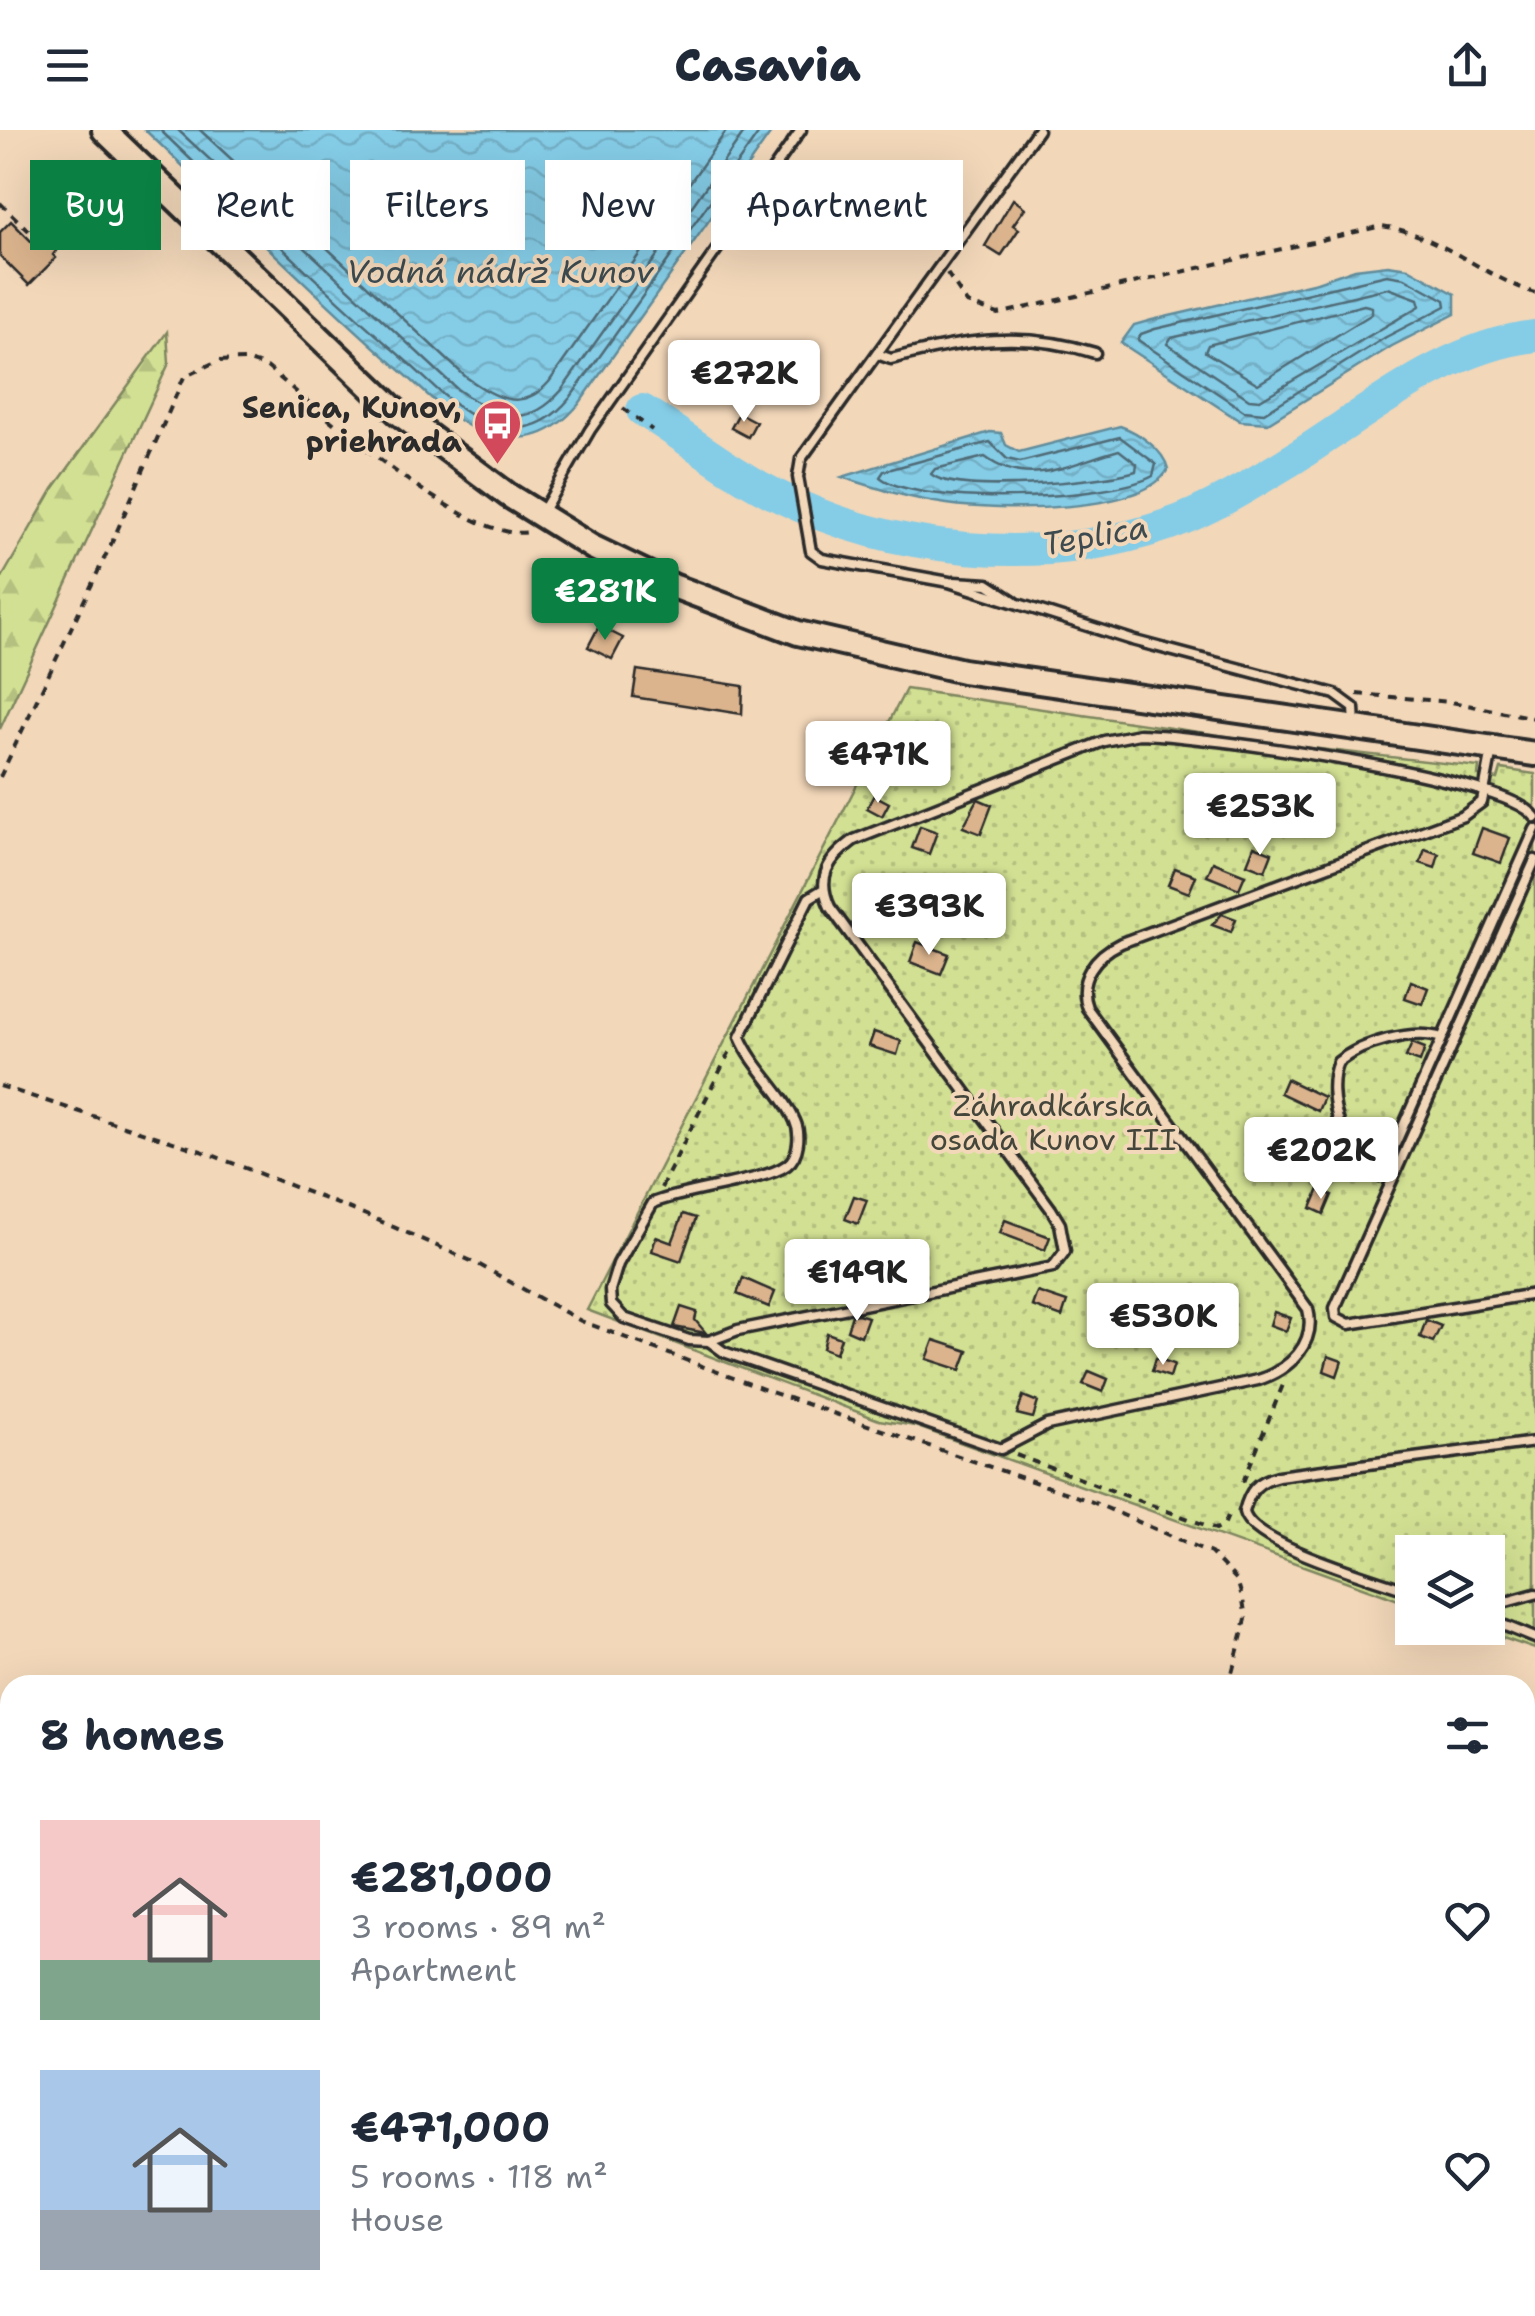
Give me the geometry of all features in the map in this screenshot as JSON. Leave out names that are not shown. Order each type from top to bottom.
[{"type":"main road","points":[[104,130],[370,390],[535,524],[696,596],[851,647],[963,670],[1535,754]]},
{"type":"lane","points":[[535,524],[611,399],[801,130]]},
{"type":"lane","points":[[1038,130],[801,459],[798,476],[809,544],[822,559],[950,582],[1018,605],[1336,694],[1354,708],[1355,725]]},
{"type":"lane","points":[[876,354],[892,359],[1006,337],[1048,340],[1094,353]]},
{"type":"lane","points":[[822,890],[836,917],[1051,1209],[1060,1224],[1065,1252],[1053,1267],[738,1330],[709,1341],[689,1340],[624,1318],[611,1304],[618,1264],[653,1204],[687,1190],[770,1172],[787,1165],[794,1156],[796,1122],[740,1037],[809,898],[822,890],[831,860],[854,840],[1126,736],[1152,734],[1373,765],[1486,792],[1525,806],[1535,816]]},
{"type":"lane","points":[[709,1341],[724,1352],[1001,1450],[1047,1425],[1258,1380],[1282,1371],[1304,1344],[1308,1309],[1087,1008],[1085,980],[1102,954],[1121,942],[1476,810],[1486,792],[1492,745]]},
{"type":"lane","points":[[1442,1038],[1420,1034],[1366,1046],[1338,1062],[1332,1084],[1339,1118],[1350,1145],[1371,1172],[1379,1176],[1390,1158],[1535,829]]},
{"type":"lane","points":[[1535,860],[1342,1286],[1336,1317],[1350,1324],[1378,1321],[1535,1294]]},
{"type":"lane","points":[[1395,1586],[1294,1549],[1252,1528],[1244,1512],[1247,1499],[1263,1480],[1278,1476],[1535,1442]]},
{"type":"lane","points":[[1505,1602],[1535,1594]]},
{"type":"lane","points":[[1505,1626],[1535,1638]]},
{"type":"path","points":[[0,203],[30,231]]},
{"type":"path","points":[[939,267],[953,278],[967,304],[998,314],[1382,226],[1437,242],[1506,284],[1535,293]]},
{"type":"path","points":[[0,776],[113,540],[180,384],[206,363],[230,360],[267,366],[448,508],[494,531],[535,524]]},
{"type":"path","points":[[611,399],[652,430]]},
{"type":"path","points":[[1336,694],[1451,702],[1535,718]]},
{"type":"path","points":[[653,1204],[740,1037]]},
{"type":"path","points":[[1239,1490],[1284,1387],[1282,1371]]},
{"type":"path","points":[[1001,1450],[1216,1529],[1224,1525],[1232,1508]]},
{"type":"green space","points":[[167,332],[169,363],[0,729],[0,581],[53,489]]},
{"type":"green space","name":"Záhradkárska osada Kunov III","points":[[906,689],[1293,746],[1479,767],[1478,776],[1498,779],[1501,769],[1535,774],[1535,1649],[1505,1639],[1505,1535],[1395,1535],[1395,1599],[915,1426],[879,1420],[587,1310]]},
{"type":"water","name":"Vodná nádrž Kunov","points":[[145,130],[773,130],[752,160],[711,160],[711,218],[691,246],[691,160],[545,160],[545,250],[688,250],[569,415],[537,435],[513,438],[473,428],[440,406],[271,250],[330,250],[330,160],[181,160],[181,164]]},
{"type":"water","points":[[1388,265],[1408,268],[1455,294],[1455,314],[1392,346],[1268,423],[1240,421],[1121,343],[1134,325],[1317,282],[1355,269]]},
{"type":"water","points":[[1120,426],[1149,443],[1168,469],[1154,484],[1100,502],[1032,508],[969,506],[907,496],[842,477],[990,432],[1001,433],[1006,445],[1019,452]]},
{"type":"building","points":[[1013,199],[1025,208],[1013,225],[1019,229],[1001,256],[985,246]]},
{"type":"building","points":[[11,221],[30,240],[30,250],[57,250],[53,255],[56,258],[29,285],[0,256],[0,232]]},
{"type":"building","points":[[739,413],[756,422],[748,437],[731,428]]},
{"type":"building","points":[[599,626],[623,638],[612,659],[588,647]]},
{"type":"building","points":[[637,670],[743,686],[742,714],[633,697]]},
{"type":"building","points":[[874,795],[889,803],[882,816],[867,808]]},
{"type":"building","points":[[978,799],[992,805],[981,834],[963,827]]},
{"type":"building","points":[[920,826],[937,832],[929,854],[912,848]]},
{"type":"building","points":[[1482,828],[1510,838],[1501,863],[1473,853]]},
{"type":"building","points":[[1254,846],[1272,853],[1265,871],[1247,864]]},
{"type":"building","points":[[1425,849],[1439,854],[1435,868],[1420,863]]},
{"type":"building","points":[[1213,862],[1245,875],[1239,889],[1207,876]]},
{"type":"building","points":[[1175,868],[1196,876],[1189,893],[1168,885]]},
{"type":"building","points":[[1222,914],[1236,919],[1231,932],[1212,925]]},
{"type":"building","points":[[917,942],[949,954],[941,974],[910,962]]},
{"type":"building","points":[[1411,981],[1428,988],[1422,1004],[1405,998]]},
{"type":"building","points":[[874,1032],[901,1041],[897,1055],[869,1046]]},
{"type":"building","points":[[1412,1043],[1425,1048],[1420,1062],[1406,1057]]},
{"type":"building","points":[[1286,1079],[1324,1097],[1318,1111],[1280,1093]]},
{"type":"building","points":[[1319,1189],[1332,1195],[1324,1214],[1311,1208]]},
{"type":"building","points":[[854,1196],[867,1200],[858,1224],[845,1219]]},
{"type":"building","points":[[683,1214],[696,1218],[681,1261],[652,1251],[656,1237],[672,1243]]},
{"type":"building","points":[[1005,1220],[1050,1237],[1045,1250],[1000,1233]]},
{"type":"building","points":[[830,1266],[854,1276],[846,1295],[822,1286]]},
{"type":"building","points":[[743,1278],[775,1292],[769,1307],[737,1294]]},
{"type":"building","points":[[1037,1292],[1067,1302],[1062,1317],[1032,1306]]},
{"type":"building","points":[[681,1307],[697,1312],[695,1320],[706,1333],[674,1327]]},
{"type":"building","points":[[1274,1312],[1291,1318],[1286,1331],[1270,1325]]},
{"type":"building","points":[[852,1315],[868,1317],[861,1336],[847,1330]]},
{"type":"building","points":[[1426,1320],[1441,1326],[1433,1342],[1420,1337]]},
{"type":"building","points":[[827,1333],[841,1338],[836,1353],[823,1348]]},
{"type":"building","points":[[934,1340],[968,1351],[961,1370],[927,1359]]},
{"type":"building","points":[[1328,1356],[1342,1361],[1337,1376],[1324,1371]]},
{"type":"building","points":[[1156,1358],[1174,1364],[1170,1377],[1152,1371]]},
{"type":"building","points":[[1089,1371],[1108,1379],[1103,1392],[1083,1384]]},
{"type":"building","points":[[1023,1396],[1038,1402],[1033,1418],[1017,1414]]},
{"type":"waterway","name":"Teplica","points":[[642,410],[759,486],[821,515],[869,531],[969,548],[1070,547],[1167,525],[1198,512],[1274,471],[1436,368],[1501,343],[1535,336]]},
{"type":"place","name":"Senica, Kunov, priehrada","points":[[497,466]]}]
